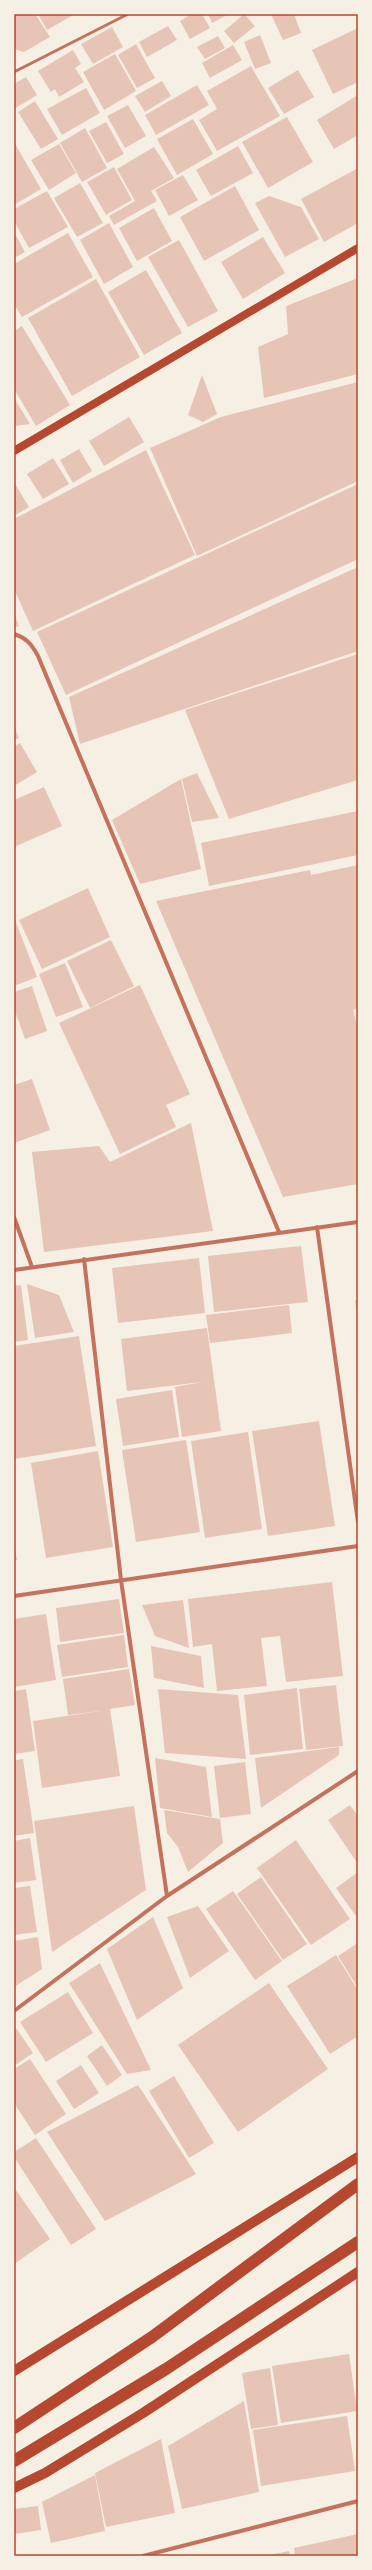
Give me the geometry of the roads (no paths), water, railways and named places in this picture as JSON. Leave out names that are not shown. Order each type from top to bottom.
[{"type":"highway","points":[[14,2428],[152,2337],[358,2184]]},
{"type":"highway","points":[[14,2462],[166,2369],[358,2242]]},
{"type":"main road","points":[[14,451],[358,248]]},
{"type":"main road","points":[[14,2371],[358,2157]]},
{"type":"main road","points":[[14,2488],[45,2473],[143,2414],[358,2272]]},
{"type":"street","points":[[14,634],[23,637],[32,645],[38,656],[279,1232]]},
{"type":"street","points":[[14,1217],[32,1267]]},
{"type":"street","points":[[14,1270],[84,1259],[358,1222]]},
{"type":"street","points":[[317,1227],[358,1522]]},
{"type":"street","points":[[84,1259],[121,1580],[167,1896]]},
{"type":"street","points":[[14,1596],[358,1546]]},
{"type":"street","points":[[14,2011],[167,1896],[358,1771]]},
{"type":"street","points":[[143,2556],[358,2501]]},
{"type":"lane","points":[[14,72],[128,14]]}]
